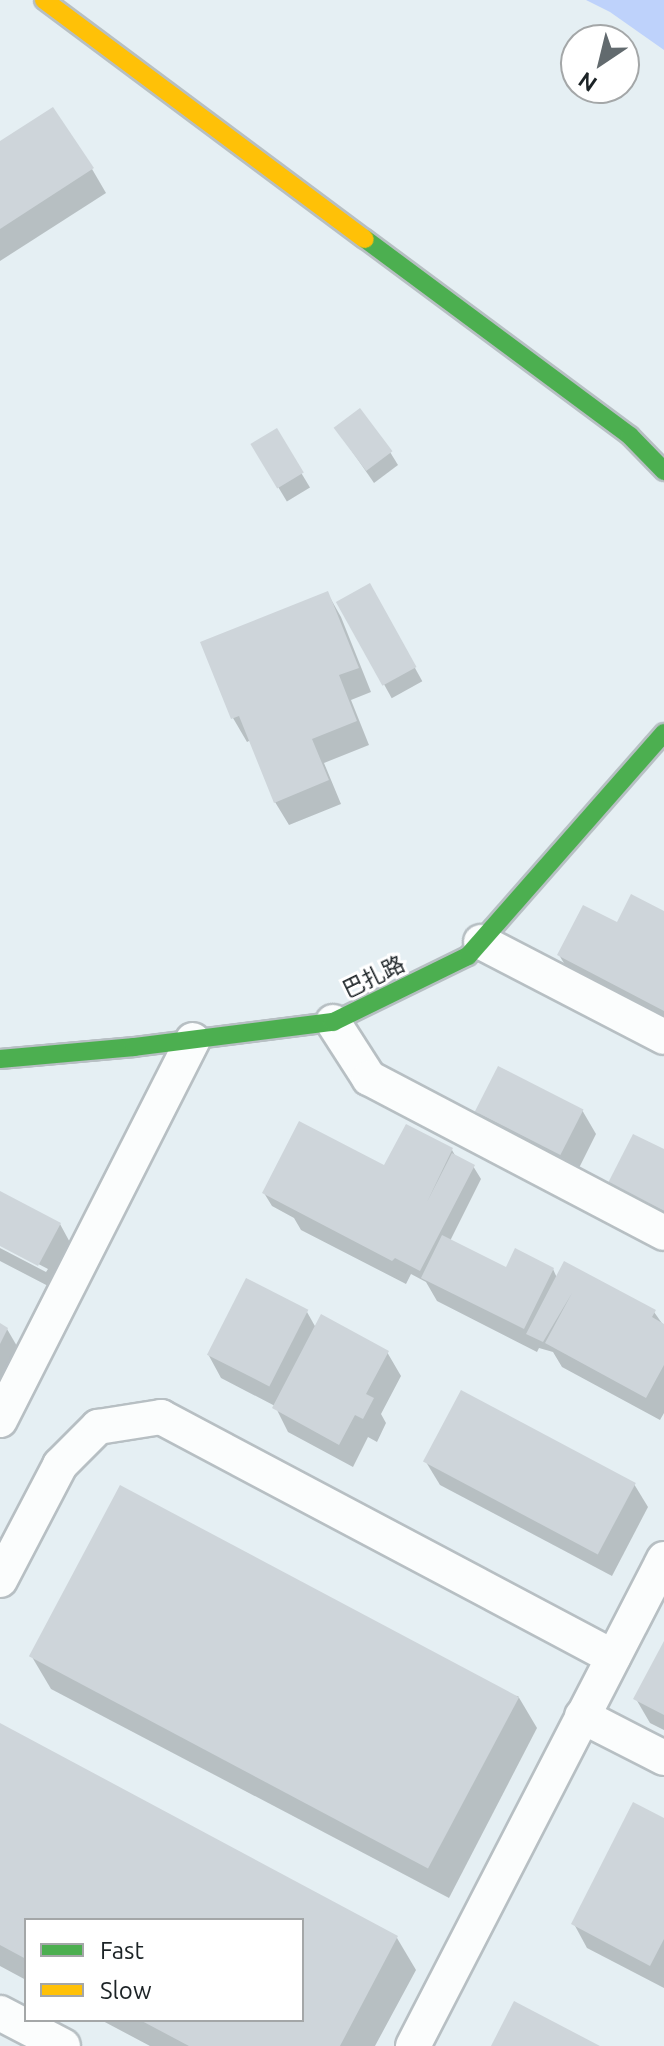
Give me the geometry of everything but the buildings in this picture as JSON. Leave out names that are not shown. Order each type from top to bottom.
[{"type":"street","points":[[44,0],[630,436],[664,471]]},
{"type":"street","name":"巴扎路","points":[[0,1059],[193,1040],[333,1022],[468,956],[664,733]]},
{"type":"lane","points":[[481,942],[664,1037]]},
{"type":"lane","points":[[333,1022],[369,1078],[664,1233]]},
{"type":"lane","points":[[0,1420],[193,1040]]},
{"type":"lane","points":[[0,1580],[60,1465],[98,1427],[161,1417],[613,1657]]},
{"type":"lane","points":[[413,2046],[664,1559]]},
{"type":"lane","points":[[582,1716],[664,1758]]},
{"type":"lane","points":[[0,2013],[63,2046]]},
{"type":"water","points":[[586,0],[664,0],[664,50],[640,33],[640,24],[627,24]]},
{"type":"traffic: fast","points":[[365,239],[630,436],[664,471]]},
{"type":"traffic: fast","points":[[0,1059],[134,1047],[333,1022],[468,956],[664,733]]},
{"type":"traffic: slow","points":[[44,0],[365,239]]}]
